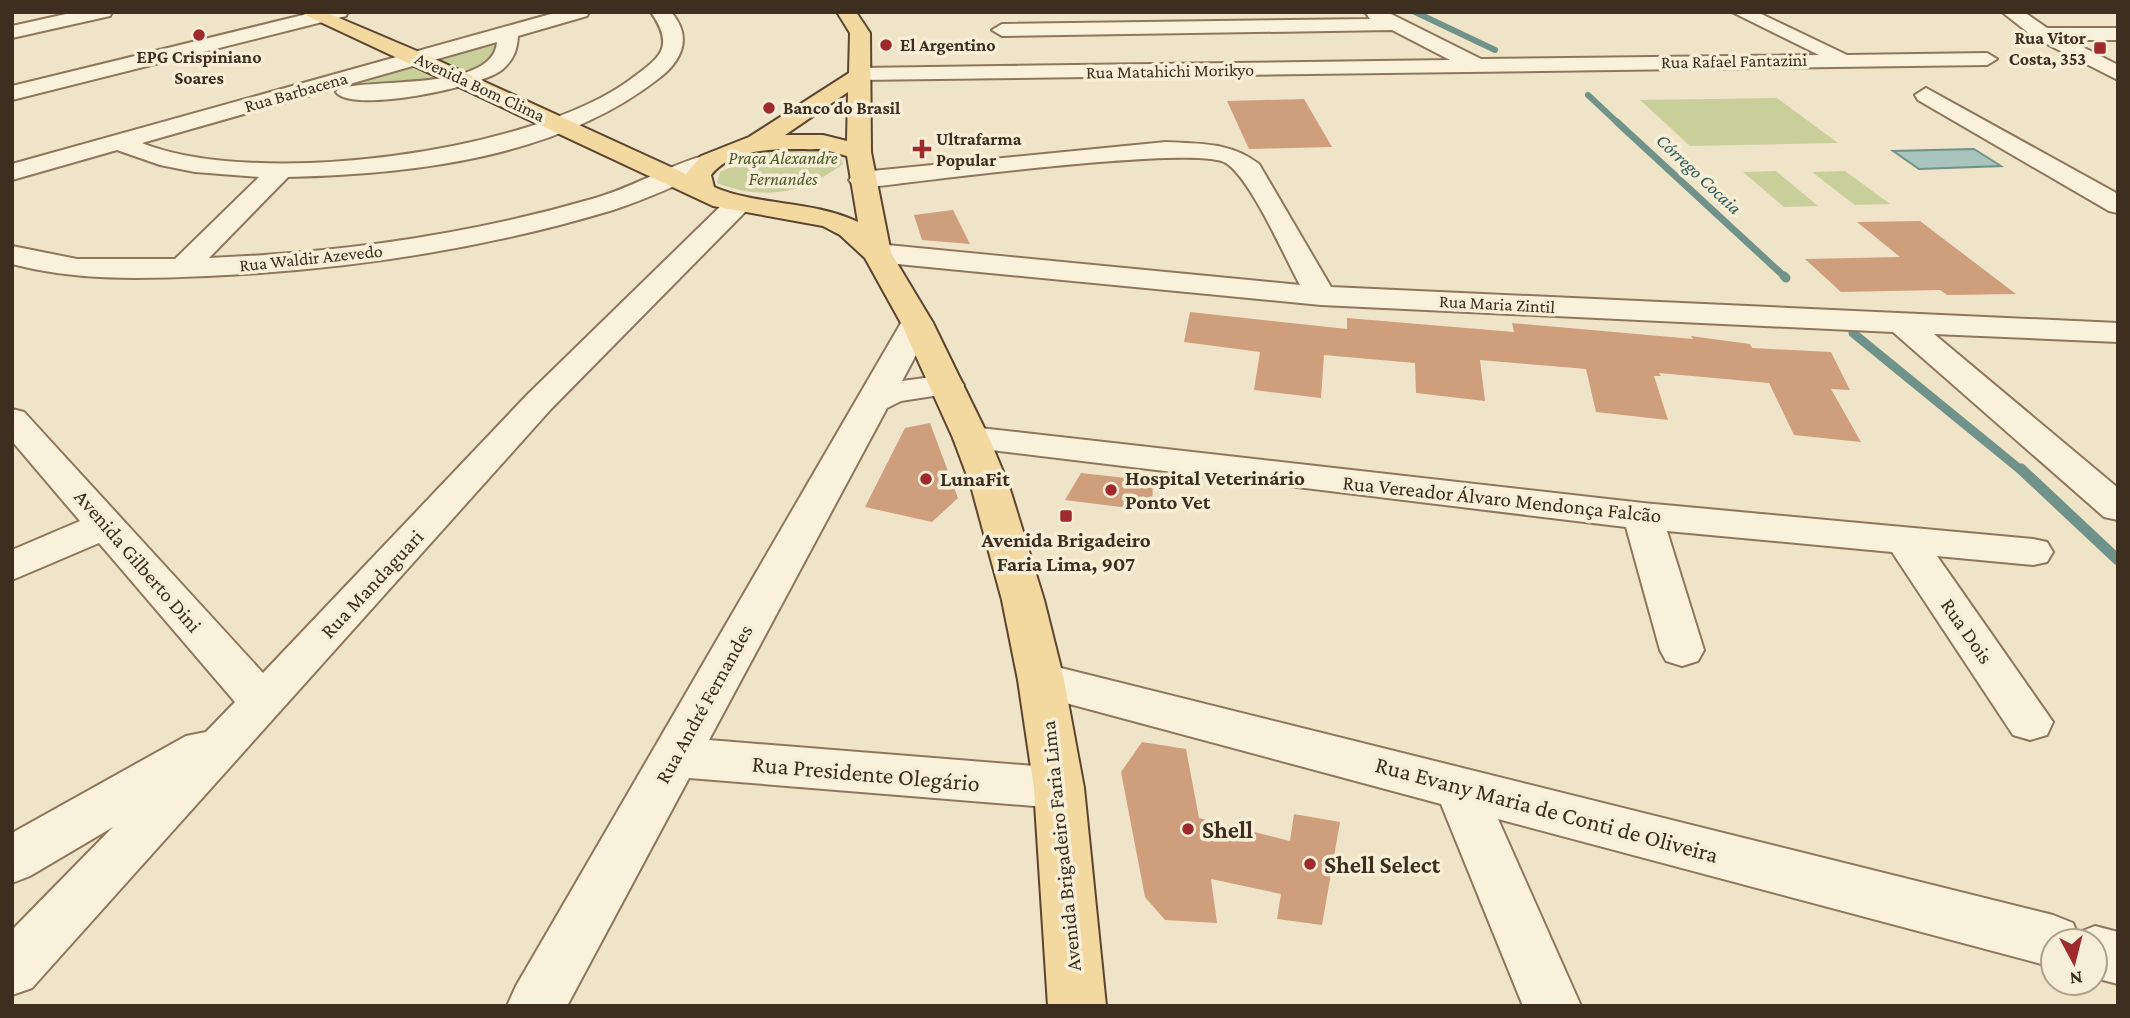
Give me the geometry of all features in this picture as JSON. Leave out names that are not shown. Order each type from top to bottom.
[{"type":"main road","name":"Avenida Brigadeiro Faria Lima","points":[[846,12],[860,33],[859,152],[877,253],[917,323],[971,438],[1004,532],[1041,680],[1059,788],[1077,1006]]},
{"type":"main road","name":"Avenida Bom Clima","points":[[322,14],[674,176],[832,220],[850,229],[877,253]]},
{"type":"main road","name":"Rua Waldir Azevedo","points":[[725,192],[730,150],[756,143],[859,75]]},
{"type":"main road","points":[[756,143],[802,141],[843,146],[859,152]]},
{"type":"main road","name":"Avenida Bom Clima","points":[[650,165],[725,192]]},
{"type":"main road","points":[[725,192],[804,200],[831,193],[862,180]]},
{"type":"street","points":[[12,32],[103,12]]},
{"type":"street","name":"Rua Barbacena","points":[[12,172],[580,12]]},
{"type":"street","points":[[119,142],[135,150],[193,163],[282,169],[428,158],[486,146],[561,124],[613,102],[638,87],[672,55],[677,38],[670,22],[660,12]]},
{"type":"street","points":[[991,12],[1026,72]]},
{"type":"street","points":[[1372,12],[1491,67]]},
{"type":"street","points":[[1741,12],[1848,60]]},
{"type":"street","points":[[2011,12],[2042,34],[2118,74]]},
{"type":"street","points":[[12,93],[322,14]]},
{"type":"street","points":[[1003,30],[1397,24]]},
{"type":"street","points":[[313,88],[369,93],[425,89],[463,80],[491,68],[509,53],[511,44],[508,33]]},
{"type":"street","points":[[2042,34],[2118,34]]},
{"type":"street","name":"Rua Rafael Fantazini","points":[[1491,67],[1553,63],[1987,59]]},
{"type":"street","name":"Rua Matahichi Morikyo","points":[[859,75],[1491,67]]},
{"type":"street","points":[[1926,95],[2118,205]]},
{"type":"street","points":[[862,180],[1147,150],[1219,152],[1233,156],[1251,169],[1321,296]]},
{"type":"street","points":[[183,268],[282,169]]},
{"type":"street","name":"Rua Waldir Azevedo","points":[[14,257],[42,265],[77,268],[183,268],[261,266],[400,249],[508,229],[606,203],[674,176]]},
{"type":"street","name":"Rua Waldir Azevedo","points":[[606,203],[725,192]]},
{"type":"street","name":"Rua Mandaguari","points":[[12,969],[250,717],[540,401],[725,192]]},
{"type":"street","name":"Rua Maria Zintil","points":[[877,253],[1321,296],[2118,333]]},
{"type":"street","name":"Rua André Fernandes","points":[[536,1006],[917,323]]},
{"type":"street","points":[[1903,324],[2118,508]]},
{"type":"street","points":[[872,402],[893,392],[947,385]]},
{"type":"street","name":"Avenida Gilberto Dini","points":[[12,419],[105,524],[250,717]]},
{"type":"street","name":"Rua Vereador Álvaro Mendonça Falcão","points":[[971,438],[1643,516],[2034,552]]},
{"type":"street","points":[[1643,516],[1682,650]]},
{"type":"street","points":[[12,566],[105,524]]},
{"type":"street","name":"Rua Dois","points":[[1904,540],[2030,722]]},
{"type":"street","name":"Rua Evany Maria de Conti de Oliveira","points":[[1041,680],[1458,785],[2039,938]]},
{"type":"street","points":[[12,860],[250,717]]},
{"type":"street","name":"Rua Presidente Olegário","points":[[674,757],[1059,788]]},
{"type":"street","points":[[1458,785],[1552,1006]]},
{"type":"green space","points":[[492,41],[498,49],[490,61],[476,71],[458,77],[413,84],[329,86]]},
{"type":"green space","points":[[1777,98],[1838,143],[1690,146],[1640,100]]},
{"type":"green space","name":"Praça Alexandre Fernandes","points":[[778,145],[811,145],[840,155],[843,164],[813,182],[783,192],[751,192],[717,183],[720,172]]},
{"type":"green space","points":[[1776,171],[1818,206],[1784,207],[1743,172]]},
{"type":"green space","points":[[1845,171],[1890,204],[1855,205],[1812,172]]},
{"type":"water","points":[[1974,149],[2001,166],[1919,169],[1893,151]]},
{"type":"building","points":[[1304,99],[1332,147],[1249,149],[1227,101]]},
{"type":"building","points":[[953,210],[970,244],[922,240],[914,215]]},
{"type":"building","points":[[1920,221],[2016,294],[1947,295],[1940,290],[1841,292],[1805,259],[1900,257],[1857,222]]},
{"type":"building","points":[[1190,312],[1347,329],[1347,318],[1514,332],[1512,323],[1693,339],[1691,336],[1750,344],[1752,348],[1831,352],[1850,390],[1831,389],[1861,442],[1794,435],[1769,383],[1659,373],[1661,376],[1654,376],[1668,420],[1596,412],[1586,369],[1480,360],[1485,401],[1416,393],[1415,363],[1324,355],[1321,398],[1254,390],[1260,352],[1184,342]]},
{"type":"building","points":[[930,423],[958,498],[932,522],[865,507],[905,428]]},
{"type":"building","name":"Hospital Veterinário Ponto Vet","points":[[1081,473],[1153,481],[1152,511],[1065,500]]},
{"type":"building","name":"Shell","points":[[1142,742],[1186,749],[1199,818],[1290,841],[1294,814],[1340,822],[1322,925],[1277,919],[1281,894],[1211,879],[1217,923],[1165,920],[1145,897],[1121,772]]},
{"type":"waterway","name":"Córrego Cocaia","points":[[1415,12],[1495,50]]},
{"type":"waterway","name":"Córrego Cocaia","points":[[1588,95],[1619,124]]},
{"type":"waterway","name":"Córrego Cocaia","points":[[1617,122],[1786,278],[1784,276]]},
{"type":"waterway","points":[[1853,333],[2022,471]]},
{"type":"waterway","points":[[2021,469],[2118,560]]},
{"type":"place","name":"EPG Crispiniano Soares","points":[[199,35]]},
{"type":"place","name":"El Argentino","points":[[886,45]]},
{"type":"place","name":"Rua Vitor Costa, 353","points":[[2100,48]]},
{"type":"place","name":"Banco do Brasil","points":[[769,108]]},
{"type":"place","name":"Ultrafarma Popular","points":[[922,149]]},
{"type":"place","name":"LunaFit","points":[[926,479]]},
{"type":"place","name":"Hospital Veterinário Ponto Vet","points":[[1111,490]]},
{"type":"place","name":"Avenida Brigadeiro Faria Lima, 907","points":[[1066,516]]},
{"type":"place","name":"Shell","points":[[1188,829]]},
{"type":"place","name":"Shell Select","points":[[1310,864]]}]
